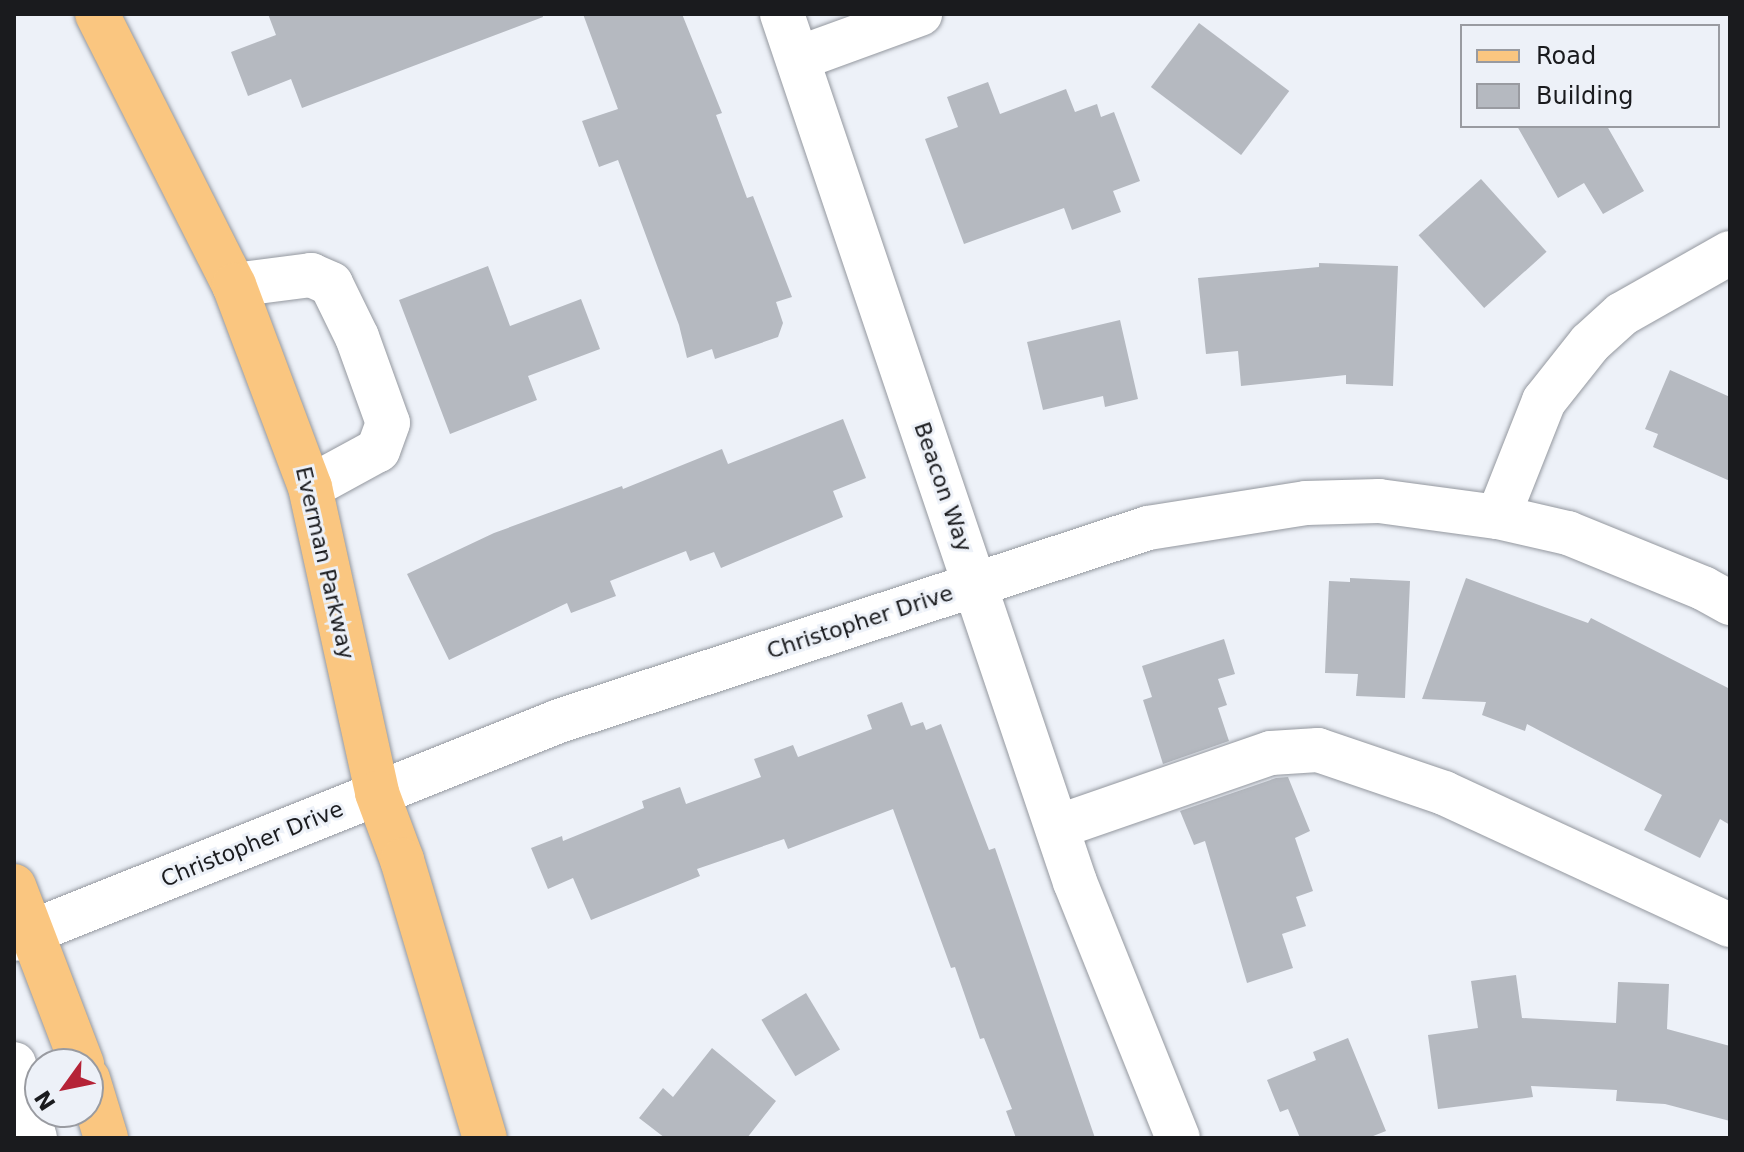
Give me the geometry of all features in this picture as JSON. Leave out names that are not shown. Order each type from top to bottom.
[{"type":"main road","name":"Everman Parkway","points":[[97,14],[234,285],[310,487],[377,793],[402,860],[485,1138]]},
{"type":"main road","points":[[14,886],[22,936],[74,1048]]},
{"type":"street","name":"Beacon Way","points":[[782,14],[1057,827],[1178,1138]]},
{"type":"street","points":[[799,58],[920,14]]},
{"type":"street","points":[[1498,517],[1544,401],[1590,343],[1622,314],[1730,253]]},
{"type":"street","points":[[234,285],[311,275],[331,284],[357,337],[388,423],[378,450],[310,487]]},
{"type":"street","name":"Christopher Drive","points":[[22,936],[559,721],[1148,528],[1306,503],[1379,501],[1498,517],[1568,533],[1703,588],[1730,603]]},
{"type":"street","points":[[1057,827],[1271,753],[1318,750],[1444,793],[1730,925]]},
{"type":"street","points":[[14,1064],[24,1113]]},
{"type":"building","points":[[268,14],[542,14],[543,17],[302,108],[291,79],[248,96],[231,52],[276,35]]},
{"type":"building","points":[[583,14],[682,14],[722,113],[716,115],[747,198],[753,196],[792,297],[776,302],[783,323],[778,337],[715,359],[712,349],[687,358],[679,325],[618,160],[599,167],[582,121],[618,109]]},
{"type":"building","points":[[1199,23],[1289,91],[1241,155],[1151,87]]},
{"type":"building","points":[[988,82],[1000,114],[1066,89],[1075,112],[1097,104],[1101,117],[1114,112],[1140,181],[1113,191],[1121,212],[1072,230],[1064,208],[964,244],[925,139],[958,127],[947,97]]},
{"type":"building","points":[[1518,128],[1608,128],[1644,191],[1603,214],[1584,183],[1558,198]]},
{"type":"building","points":[[1481,179],[1547,252],[1484,308],[1419,235]]},
{"type":"building","points":[[1319,263],[1398,266],[1393,386],[1346,384],[1346,375],[1241,386],[1238,351],[1206,354],[1198,278],[1319,267]]},
{"type":"building","points":[[488,266],[510,326],[581,299],[600,349],[528,376],[537,400],[450,434],[399,300]]},
{"type":"building","points":[[1120,320],[1138,399],[1105,407],[1103,396],[1043,410],[1027,342]]},
{"type":"building","points":[[1670,370],[1730,397],[1730,481],[1653,447],[1658,434],[1645,429]]},
{"type":"building","points":[[843,419],[866,478],[833,491],[843,517],[721,568],[714,552],[690,561],[686,551],[610,581],[616,596],[571,613],[567,603],[449,660],[407,574],[494,533],[622,486],[623,489],[722,449],[728,464]]},
{"type":"building","points":[[1350,578],[1410,581],[1405,698],[1356,696],[1358,674],[1325,673],[1329,581],[1350,582]]},
{"type":"building","points":[[1466,578],[1588,623],[1591,618],[1730,689],[1730,825],[1720,819],[1700,858],[1644,830],[1662,795],[1527,724],[1525,731],[1482,715],[1486,702],[1422,699]]},
{"type":"building","points":[[1224,639],[1235,674],[1218,679],[1227,705],[1218,708],[1229,741],[1163,764],[1143,700],[1152,697],[1142,666]]},
{"type":"building","points":[[902,702],[911,726],[923,722],[926,730],[941,724],[989,850],[995,848],[1095,1138],[1016,1138],[1006,1111],[1012,1109],[984,1038],[980,1039],[955,967],[951,968],[893,809],[788,849],[784,839],[697,869],[700,876],[591,920],[573,878],[548,889],[531,848],[562,836],[563,841],[644,808],[642,801],[680,787],[686,804],[761,777],[754,759],[793,745],[798,757],[872,729],[867,715]]},
{"type":"building","points":[[1288,777],[1310,831],[1295,838],[1313,891],[1296,897],[1306,926],[1282,934],[1293,968],[1247,983],[1205,841],[1194,845],[1180,811],[1276,778]]},
{"type":"building","points":[[1516,975],[1522,1018],[1616,1023],[1618,982],[1669,984],[1667,1029],[1730,1046],[1730,1121],[1665,1104],[1616,1101],[1617,1090],[1531,1086],[1533,1097],[1438,1109],[1428,1035],[1478,1028],[1471,981]]},
{"type":"building","points":[[806,993],[840,1050],[795,1076],[761,1020]]},
{"type":"building","points":[[1348,1038],[1386,1131],[1368,1138],[1300,1138],[1288,1109],[1280,1112],[1267,1080],[1316,1060],[1313,1052]]},
{"type":"building","points":[[712,1048],[776,1101],[747,1138],[665,1138],[639,1118],[663,1088],[673,1097]]}]
